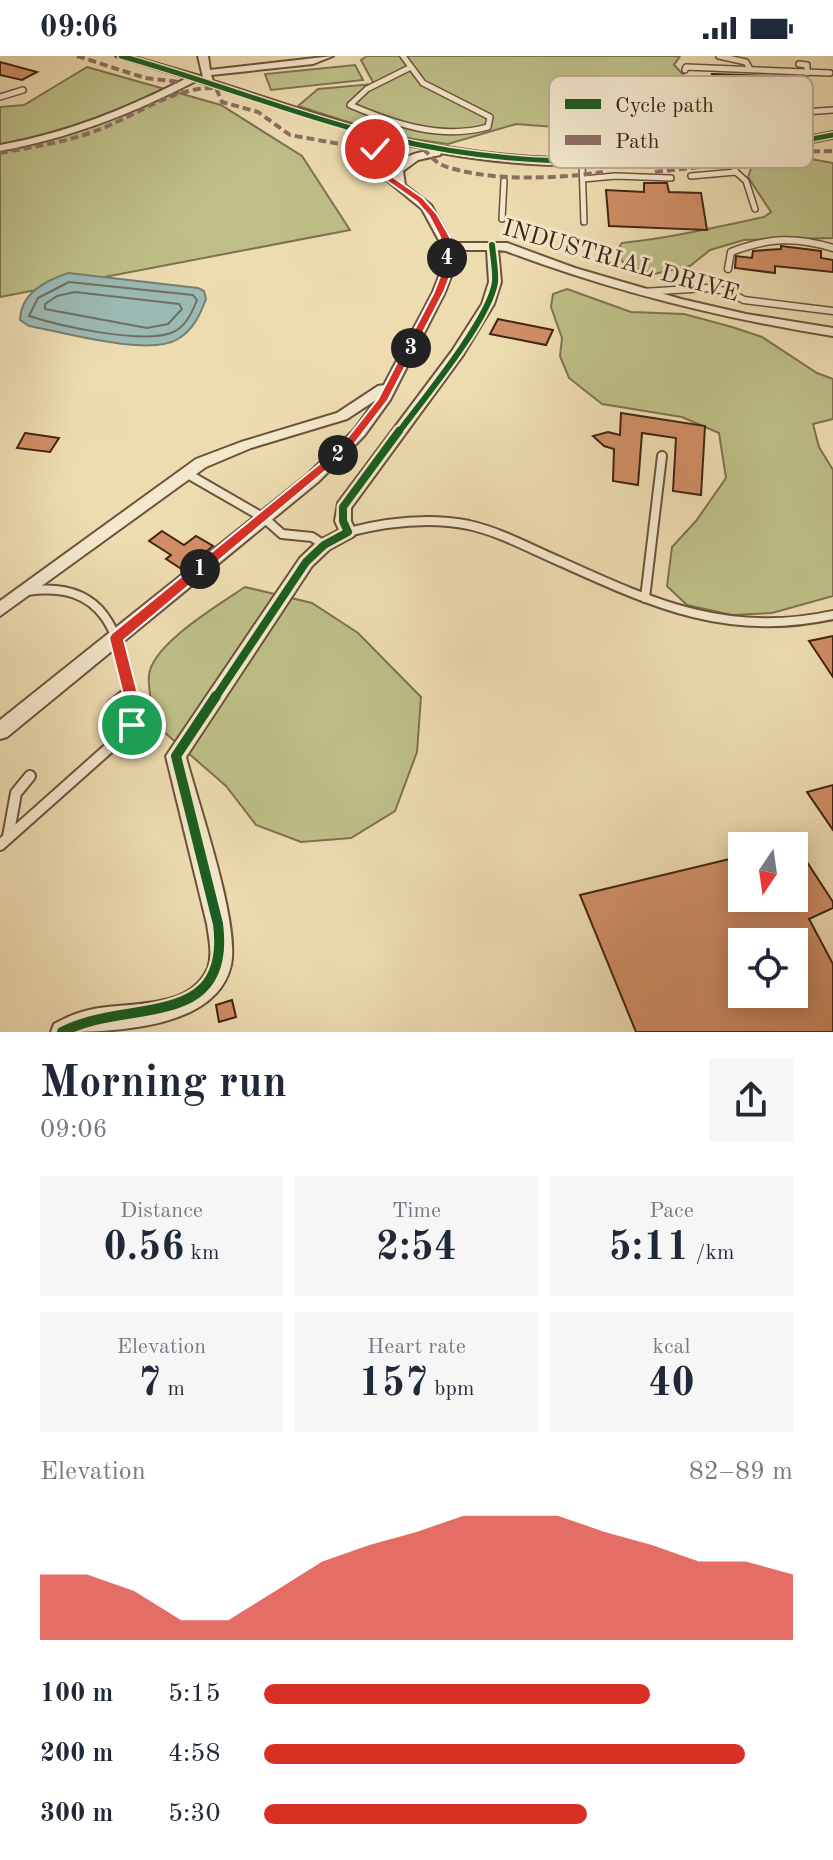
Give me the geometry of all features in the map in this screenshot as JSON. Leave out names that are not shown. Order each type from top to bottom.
[{"type":"street","points":[[121,56],[204,77],[387,138],[452,151],[549,161]]},
{"type":"street","points":[[203,56],[204,77]]},
{"type":"street","points":[[0,148],[93,127],[204,77],[328,56]]},
{"type":"street","points":[[362,131],[372,141],[374,151]]},
{"type":"street","points":[[813,139],[833,135]]},
{"type":"street","points":[[0,731],[264,518],[344,449],[369,421],[394,380],[442,284],[448,246],[433,214],[400,185],[376,170],[371,160],[374,151],[387,138]]},
{"type":"street","points":[[400,185],[398,171],[407,160],[452,151]]},
{"type":"street","points":[[62,1032],[91,1019],[165,1011],[193,1000],[206,990],[220,966],[222,934],[176,756],[306,562],[324,545],[348,532],[343,521],[343,507],[458,352],[488,304],[495,282],[492,245]]},
{"type":"street","name":"INDUSTRIAL DRIVE","points":[[448,246],[492,245],[521,251],[571,271],[734,316],[833,332]]},
{"type":"street","points":[[0,610],[185,473],[227,451],[342,416],[368,401],[394,380]]},
{"type":"lane","points":[[403,56],[423,83],[490,117],[488,127],[455,135],[350,105],[359,92],[383,82],[395,72],[411,67]]},
{"type":"lane","points":[[719,56],[737,58],[746,62],[750,69]]},
{"type":"lane","points":[[799,64],[807,65],[807,73]]},
{"type":"lane","points":[[685,70],[686,67],[830,73]]},
{"type":"lane","points":[[0,97],[23,90]]},
{"type":"lane","points":[[813,111],[833,110]]},
{"type":"lane","points":[[582,168],[584,222]]},
{"type":"lane","points":[[734,168],[746,181],[755,209]]},
{"type":"lane","points":[[691,176],[711,177],[736,172]]},
{"type":"lane","points":[[583,179],[671,178]]},
{"type":"lane","points":[[502,219],[504,181]]},
{"type":"lane","points":[[728,269],[731,252],[764,238],[794,238],[833,248]]},
{"type":"lane","points":[[642,292],[707,288],[727,291],[744,300],[833,311]]},
{"type":"lane","points":[[645,598],[662,456]]},
{"type":"lane","points":[[185,473],[264,518],[282,534],[312,537],[324,545]]},
{"type":"lane","points":[[348,532],[396,523],[457,523],[517,541],[645,598],[720,622],[754,626],[805,622],[833,615]]},
{"type":"lane","points":[[4,841],[127,731],[134,719],[116,638],[103,612],[82,593],[59,586],[23,592]]},
{"type":"lane","points":[[113,705],[130,691]]},
{"type":"lane","points":[[4,841],[16,793],[30,776]]},
{"type":"green space","points":[[367,56],[680,56],[674,65],[684,76],[549,76],[549,127],[516,124],[448,144],[392,136],[298,106],[318,89],[374,84],[361,60]]},
{"type":"green space","points":[[355,65],[363,80],[271,90],[265,74]]},
{"type":"green space","points":[[87,67],[221,105],[302,156],[350,230],[0,297],[0,107],[24,105]]},
{"type":"green space","points":[[813,159],[833,163],[833,238],[744,240],[710,250],[690,266],[654,274],[625,265],[616,252],[622,243],[764,217],[771,212],[748,177],[751,168],[813,168]]},
{"type":"green space","points":[[567,289],[631,312],[684,314],[762,337],[817,373],[833,379],[833,419],[813,424],[819,447],[833,470],[833,596],[772,613],[732,615],[687,605],[667,586],[672,547],[696,521],[726,478],[719,433],[682,417],[602,404],[569,378],[560,356],[562,338],[551,307],[553,294]]},
{"type":"green space","points":[[245,587],[312,603],[358,633],[421,697],[417,752],[395,811],[351,838],[301,842],[256,825],[226,786],[156,725],[149,681],[153,663],[174,638]]},
{"type":"water","points":[[68,273],[198,288],[204,291],[206,299],[192,327],[178,339],[165,344],[105,342],[29,326],[20,320],[25,302],[36,289]]},
{"type":"building","points":[[0,62],[37,72],[22,80],[0,75]]},
{"type":"building","points":[[712,74],[769,76],[712,76]]},
{"type":"building","points":[[644,183],[667,183],[669,192],[701,193],[707,230],[609,226],[606,190],[644,192]]},
{"type":"building","points":[[781,246],[821,251],[821,258],[833,260],[833,272],[775,266],[775,273],[735,268],[736,256],[752,258],[753,251],[781,249]]},
{"type":"building","points":[[498,319],[553,330],[546,345],[490,334]]},
{"type":"building","points":[[621,413],[705,426],[701,495],[673,491],[676,438],[642,433],[638,485],[613,481],[614,449],[604,446],[593,436],[608,432],[620,435]]},
{"type":"building","points":[[25,433],[59,438],[50,452],[17,448]]},
{"type":"building","points":[[162,531],[184,545],[196,536],[213,546],[183,570],[166,559],[171,555],[149,541]]},
{"type":"building","points":[[833,636],[833,677],[809,641]]},
{"type":"building","points":[[833,785],[833,830],[807,792]]},
{"type":"building","points":[[728,859],[728,912],[808,912],[808,864],[833,902],[833,908],[809,919],[833,964],[833,1032],[636,1032],[580,895]]},
{"type":"building","points":[[232,1000],[236,1017],[219,1022],[216,1005]]},
{"type":"marked path","points":[[77,56],[145,78],[180,82]]},
{"type":"marked path","points":[[0,153],[84,135],[155,102],[186,90],[201,88],[216,88],[222,102],[258,112],[290,135],[340,144],[376,140]]},
{"type":"marked path","points":[[423,149],[439,164],[474,173],[564,178],[603,172]]},
{"type":"marked path","points":[[813,151],[833,151]]},
{"type":"marked path","points":[[655,172],[691,168]]},
{"type":"cycle path","points":[[121,56],[388,138],[444,150],[549,162]]},
{"type":"cycle path","points":[[813,139],[833,135]]},
{"type":"cycle path","points":[[62,1032],[87,1021],[168,1010],[207,988],[217,973],[221,948],[218,924],[176,756],[306,562],[324,545],[348,532],[343,521],[343,507],[458,352],[488,304],[495,282],[492,245]]},
{"type":"route","points":[[132,725],[135,710],[116,638],[313,478],[344,449],[383,400],[439,292],[447,271],[448,246],[445,237],[433,214],[420,200],[376,170],[371,160],[375,149]]}]
